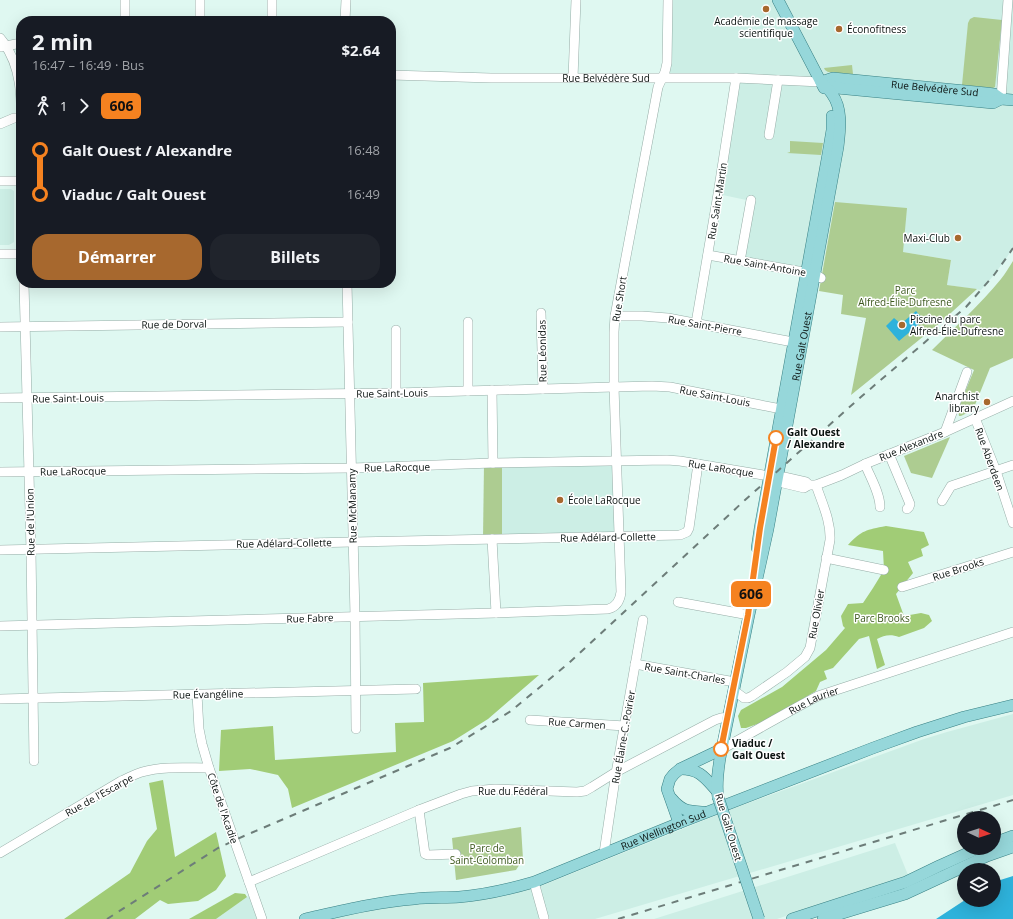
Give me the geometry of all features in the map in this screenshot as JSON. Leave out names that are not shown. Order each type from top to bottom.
[{"type":"main road","name":"Rue Galt Ouest","points":[[773,477],[814,274],[832,125],[832,112],[829,99],[778,0]]},
{"type":"main road","name":"Rue Belvédère Sud","points":[[821,82],[833,78],[986,93],[994,94],[1001,99],[1013,100]]},
{"type":"main road","name":"Rue Galt Ouest","points":[[759,919],[718,794],[717,776],[748,615],[768,530],[781,410],[794,342],[814,274]]},
{"type":"main road","name":"Rue Wellington Sud","points":[[306,919],[384,903],[490,893],[534,882],[706,812],[873,748],[964,717],[1013,705]]},
{"type":"main road","name":"Rue Laurier","points":[[679,823],[667,789],[670,778],[680,769],[722,749]]},
{"type":"main road","points":[[680,769],[694,770],[705,778],[718,794]]},
{"type":"main road","points":[[669,794],[681,808],[690,812],[706,812]]},
{"type":"main road","points":[[1001,840],[1013,836]]},
{"type":"main road","points":[[792,919],[826,916],[905,894],[987,856],[1013,847]]},
{"type":"main road","points":[[826,916],[906,882],[963,855]]},
{"type":"street","points":[[125,0],[125,16]]},
{"type":"street","points":[[200,0],[200,16]]},
{"type":"street","points":[[272,0],[272,16]]},
{"type":"street","points":[[345,16],[346,0]]},
{"type":"street","points":[[573,78],[576,0]]},
{"type":"street","name":"Rue Short","points":[[618,603],[621,597],[621,592],[614,386],[615,316],[656,94],[667,63],[668,0]]},
{"type":"street","points":[[1001,99],[1008,0]]},
{"type":"street","points":[[0,38],[3,47],[12,58],[16,68]]},
{"type":"street","points":[[3,47],[16,44]]},
{"type":"street","name":"Rue Belvédère Sud","points":[[396,75],[491,78],[736,78],[821,82]]},
{"type":"street","name":"Rue Saint-Martin","points":[[696,323],[736,78]]},
{"type":"street","points":[[769,135],[778,80]]},
{"type":"street","points":[[0,124],[16,118]]},
{"type":"street","points":[[0,181],[16,181]]},
{"type":"street","points":[[740,261],[751,200]]},
{"type":"street","points":[[0,254],[16,254]]},
{"type":"street","name":"Rue Saint-Antoine","points":[[708,255],[814,274]]},
{"type":"street","name":"Rue de l'Union","points":[[24,288],[31,550],[34,761]]},
{"type":"street","name":"Rue McManamy","points":[[347,288],[355,616],[356,729]]},
{"type":"street","name":"Rue Léonidas","points":[[541,313],[543,389]]},
{"type":"street","name":"Rue Saint-Pierre","points":[[615,316],[668,318],[794,342]]},
{"type":"street","name":"Rue de Dorval","points":[[0,327],[348,322]]},
{"type":"street","points":[[468,322],[468,391]]},
{"type":"street","points":[[396,330],[396,393]]},
{"type":"street","points":[[945,432],[967,372]]},
{"type":"street","name":"Rue Saint-Louis","points":[[0,398],[350,394],[614,386],[670,387],[781,410]]},
{"type":"street","points":[[492,390],[493,464]]},
{"type":"street","name":"Rue Alexandre","points":[[773,477],[782,483],[804,488],[842,475],[865,464],[945,432],[1013,401]]},
{"type":"street","name":"Rue Aberdeen","points":[[975,418],[996,471],[1013,523]]},
{"type":"street","points":[[889,454],[910,504],[907,509]]},
{"type":"street","name":"Rue LaRocque","points":[[0,472],[352,468],[667,460],[773,477]]},
{"type":"street","name":"Rue Adélard-Collette","points":[[0,550],[680,535],[687,532],[689,528],[698,464]]},
{"type":"street","points":[[865,464],[880,500],[880,507]]},
{"type":"street","points":[[942,501],[951,486],[1013,465]]},
{"type":"street","name":"Rue Olivier","points":[[734,686],[740,696],[748,698],[752,696],[787,672],[805,657],[810,648],[830,540],[828,521],[812,485]]},
{"type":"street","points":[[492,539],[496,613]]},
{"type":"street","name":"Rue Brooks","points":[[902,587],[1013,552]]},
{"type":"street","points":[[826,558],[884,570]]},
{"type":"street","points":[[678,602],[748,615]]},
{"type":"street","name":"Rue Fabre","points":[[0,626],[608,609],[613,608],[618,603]]},
{"type":"street","name":"Rue Élaine-C.-Poirier","points":[[604,853],[616,772],[643,620]]},
{"type":"street","name":"Rue Laurier","points":[[722,749],[818,696],[1013,632]]},
{"type":"street","name":"Rue Saint-Charles","points":[[635,664],[734,686]]},
{"type":"street","name":"Rue Évangéline","points":[[0,698],[416,689]]},
{"type":"street","name":"Côte de l'Acadie","points":[[197,694],[199,729],[202,744],[262,919]]},
{"type":"street","name":"Rue du Fédéral","points":[[249,882],[419,810],[461,794],[495,789],[585,791],[616,772],[715,720],[728,717]]},
{"type":"street","name":"Rue Carmen","points":[[530,720],[625,726]]},
{"type":"street","name":"Rue de l'Escarpe","points":[[0,853],[136,774],[174,768],[209,768]]},
{"type":"street","points":[[419,810],[425,854],[456,854]]},
{"type":"street","points":[[534,882],[544,918]]},
{"type":"shaded area","points":[[668,0],[1013,0],[1013,248],[994,275],[981,290],[947,285],[951,260],[903,252],[835,202],[821,278],[740,261],[751,201],[718,194],[736,78],[662,78]]},
{"type":"shaded area","points":[[0,189],[11,189],[14,191],[14,242],[9,245],[0,245]]},
{"type":"shaded area","name":"École LaRocque","points":[[617,462],[619,536],[502,539],[502,463]]},
{"type":"shaded area","points":[[1013,714],[1013,795],[595,919],[305,919],[519,886],[536,888],[732,809],[947,732]]},
{"type":"shaded area","points":[[895,843],[908,875],[777,919],[654,919]]},
{"type":"shaded area","points":[[253,894],[262,919],[216,919],[247,897]]},
{"type":"green space","points":[[974,17],[1002,20],[995,87],[993,88],[962,85],[968,23],[970,19]]},
{"type":"green space","points":[[852,65],[853,74],[828,72],[824,68]]},
{"type":"green space","points":[[790,141],[823,143],[821,155],[787,153],[790,152]]},
{"type":"green space","name":"Parc Alfred-Élie-Dufresne","points":[[835,202],[907,208],[903,252],[951,260],[947,285],[977,289],[940,323],[851,395],[866,318],[841,314],[843,295],[819,291]]},
{"type":"green space","points":[[1013,261],[1013,358],[990,368],[973,410],[959,416],[958,409],[974,370],[932,350],[985,298],[1001,279]]},
{"type":"green space","points":[[950,437],[932,478],[911,473],[904,456]]},
{"type":"green space","points":[[502,463],[502,539],[483,539],[484,464]]},
{"type":"green space","name":"Parc Brooks","points":[[886,526],[924,532],[929,545],[921,549],[923,556],[908,562],[913,573],[896,594],[904,616],[921,613],[929,615],[932,621],[924,628],[899,637],[888,635],[877,639],[885,665],[877,669],[869,636],[859,639],[833,668],[824,671],[827,679],[820,682],[816,691],[763,722],[746,728],[741,728],[738,716],[741,710],[782,687],[826,650],[845,628],[843,626],[841,616],[848,604],[863,603],[884,570],[883,551],[848,545],[857,536],[865,531]]},
{"type":"green space","points":[[539,675],[488,719],[453,741],[292,808],[288,789],[278,775],[250,769],[219,771],[221,730],[273,726],[275,760],[396,752],[395,723],[424,722],[423,683]]},
{"type":"green space","points":[[163,780],[175,857],[216,832],[226,876],[216,890],[198,901],[168,904],[160,900],[135,919],[64,919],[130,873],[147,841],[157,829],[149,783]]},
{"type":"green space","name":"Parc de Saint-Colomban","points":[[521,827],[523,859],[516,870],[456,880],[452,838]]},
{"type":"green space","points":[[235,893],[245,894],[247,897],[216,919],[189,919]]},
{"type":"water","name":"Piscine du parc Alfred-Élie-Dufresne","points":[[916,311],[924,320],[899,341],[886,326],[894,318],[901,324]]},
{"type":"water","points":[[1013,876],[1013,919],[936,919],[957,905],[957,907],[1001,907],[1001,880]]},
{"type":"railway","points":[[107,919],[218,848],[450,748],[511,711],[569,663],[745,500],[862,396],[966,307],[994,275],[1013,248]]},
{"type":"railway","points":[[618,919],[1013,800]]},
{"type":"bus line","name":"606","points":[[721,749],[736,682],[748,615],[760,528],[776,438]]},
{"type":"place","name":"Académie de massage scientifique","points":[[766,9]]},
{"type":"place","name":"Éconofitness","points":[[839,29]]},
{"type":"place","name":"Maxi-Club","points":[[958,238]]},
{"type":"place","name":"Piscine du parc Alfred-Élie-Dufresne","points":[[902,325]]},
{"type":"place","name":"Anarchist library","points":[[987,402]]},
{"type":"place","name":"Galt Ouest / Alexandre","points":[[776,438]]},
{"type":"place","name":"École LaRocque","points":[[560,500]]},
{"type":"place","name":"Viaduc / Galt Ouest","points":[[721,749]]}]
